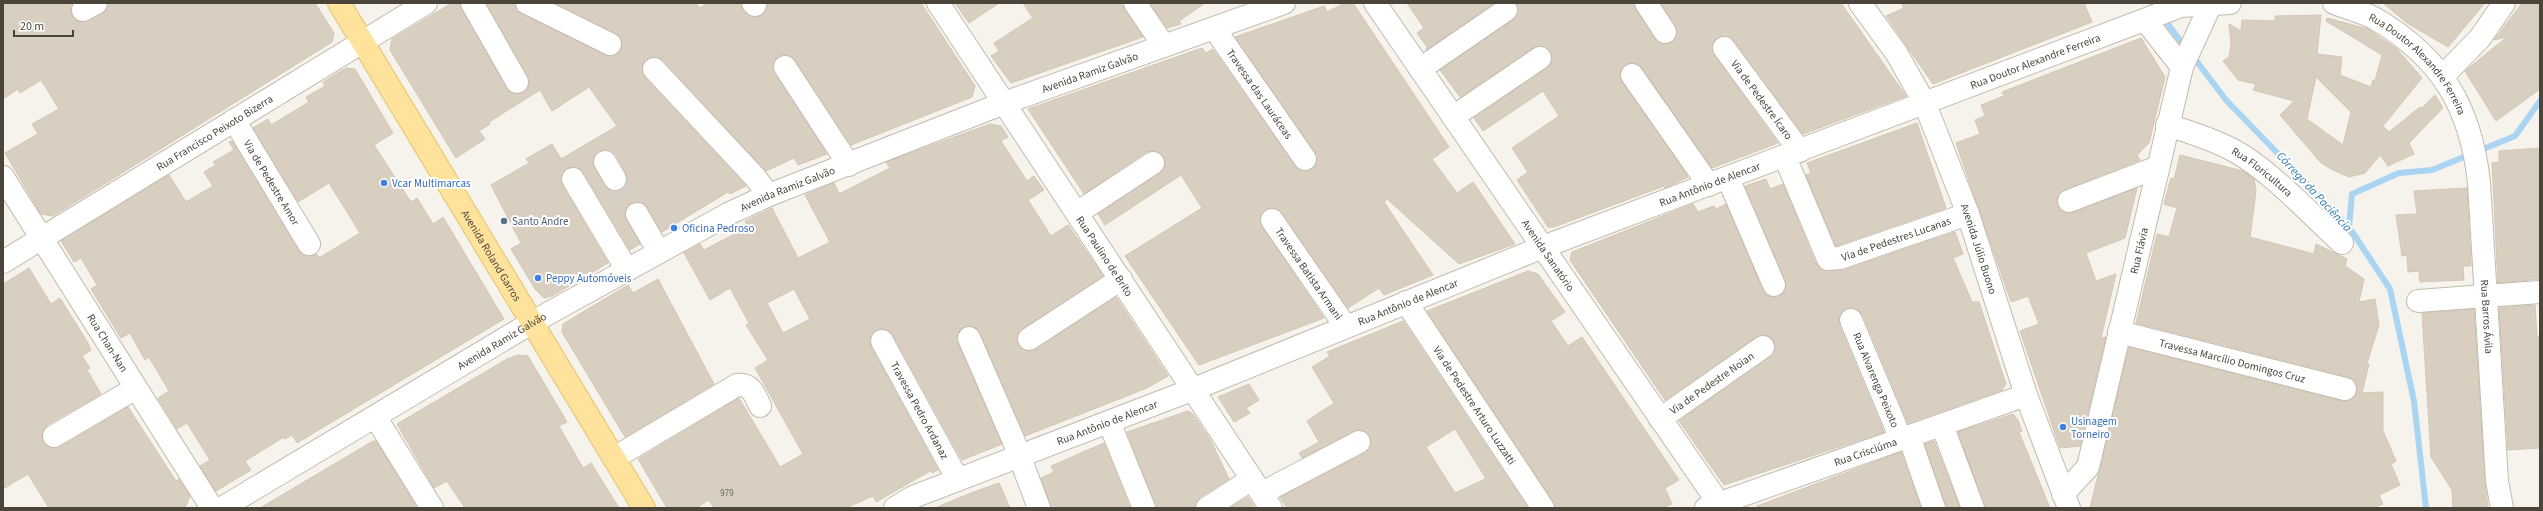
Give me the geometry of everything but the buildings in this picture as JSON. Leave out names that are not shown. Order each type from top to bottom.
[{"type":"main road","name":"Avenida Roland Garros","points":[[339,3],[644,508]]},
{"type":"street","points":[[472,3],[518,82]]},
{"type":"street","points":[[527,3],[610,44]]},
{"type":"street","name":"Rua Paulino de Brito","points":[[938,3],[1262,493]]},
{"type":"street","points":[[1135,3],[1164,46]]},
{"type":"street","name":"Avenida Ramiz Galvão","points":[[223,507],[376,418],[531,323],[730,213],[769,195],[849,165],[1004,103],[1284,3]]},
{"type":"street","name":"Avenida Sanatório","points":[[1375,3],[1453,117],[1508,187],[1543,247],[1660,419],[1715,506]]},
{"type":"street","points":[[1646,3],[1665,32]]},
{"type":"street","name":"Avenida Júlio Buono","points":[[1860,3],[1897,54],[1925,104],[1968,214],[2026,396],[2066,501]]},
{"type":"street","name":"Rua Doutor Alexandre Ferreira","points":[[2334,3],[2373,18],[2410,42],[2443,76],[2459,103],[2468,127]]},
{"type":"street","points":[[2443,76],[2480,38],[2504,3]]},
{"type":"street","name":"Rua Doutor Alexandre Ferreira","points":[[1925,104],[2149,19],[2211,4]]},
{"type":"street","name":"Rua Flávia","points":[[2066,501],[2088,467],[2183,65],[2211,4]]},
{"type":"street","name":"Rua Francisco Peixoto Bizerra","points":[[3,262],[420,5]]},
{"type":"street","points":[[1420,69],[1506,10]]},
{"type":"street","points":[[2149,19],[2183,65]]},
{"type":"street","name":"Travessa das Lauráceas","points":[[1214,28],[1305,159]]},
{"type":"street","name":"Via de Pedestre Ícaro","points":[[1724,48],[1793,154],[1825,257]]},
{"type":"street","points":[[1453,117],[1540,58]]},
{"type":"street","points":[[785,67],[849,165]]},
{"type":"street","points":[[654,68],[754,176],[769,195]]},
{"type":"street","points":[[1632,75],[1718,181],[1774,285]]},
{"type":"street","name":"Rua Antônio de Alencar","points":[[895,508],[931,500],[958,480],[1194,389],[1543,247],[1925,104]]},
{"type":"street","name":"Via de Pedestre Amor","points":[[234,120],[309,244]]},
{"type":"street","name":"Rua Floricultura","points":[[2168,125],[2214,140],[2234,150],[2255,165],[2342,243]]},
{"type":"street","name":"Rua Barros Ávila","points":[[2468,127],[2477,164],[2496,481],[2502,508]]},
{"type":"street","points":[[1077,213],[1153,163]]},
{"type":"street","points":[[2068,201],[2158,167]]},
{"type":"street","name":"Rua Chan-Nan","points":[[3,177],[136,388],[223,507]]},
{"type":"street","points":[[573,179],[627,270]]},
{"type":"street","points":[[637,214],[659,252]]},
{"type":"street","name":"Via de Pedestres Lucanas","points":[[1825,257],[1832,260],[1840,258],[1968,214]]},
{"type":"street","name":"Travessa Batista Armani","points":[[1272,220],[1346,327]]},
{"type":"street","points":[[1028,339],[1121,279]]},
{"type":"street","points":[[2418,300],[2540,292]]},
{"type":"street","name":"Via de Pedestre Arturo Luzzatti","points":[[1406,302],[1543,508]]},
{"type":"street","name":"Rua Alvarenga Peixoto","points":[[1851,320],[1905,438],[1934,508]]},
{"type":"street","name":"Travessa Marcílio Domingos Cruz","points":[[2119,332],[2345,389]]},
{"type":"street","points":[[969,338],[1020,457],[1039,508]]},
{"type":"street","name":"Travessa Pedro Ardanaz","points":[[882,341],[958,480]]},
{"type":"street","name":"Via de Pedestre Noian","points":[[1660,419],[1763,348]]},
{"type":"street","points":[[614,458],[737,385],[748,386],[753,391],[760,406]]},
{"type":"street","points":[[54,436],[136,388]]},
{"type":"street","name":"Rua Crisciúma","points":[[1715,506],[2026,396]]},
{"type":"street","points":[[376,418],[432,508]]},
{"type":"street","points":[[1109,422],[1144,508]]},
{"type":"street","points":[[1942,425],[1973,508]]},
{"type":"street","points":[[1207,508],[1262,493],[1359,442]]},
{"type":"waterway","name":"Córrego da Paciência","points":[[2152,3],[2186,48]]},
{"type":"waterway","name":"Córrego da Paciência","points":[[2192,55],[2226,100],[2349,227],[2390,289],[2414,401],[2426,508]]},
{"type":"waterway","points":[[2349,227],[2352,194],[2399,173],[2432,170],[2515,136],[2540,101]]},
{"type":"tunnel","points":[[615,179],[637,214]]},
{"type":"place","name":"Vcar Multimarcas","points":[[384,183]]},
{"type":"place","name":"Santo Andre","points":[[504,221]]},
{"type":"place","name":"Oficina Pedroso","points":[[674,228]]},
{"type":"place","name":"Peppy Automóveis","points":[[538,278]]},
{"type":"place","name":"Usinagem Torneiro","points":[[2063,427]]}]
